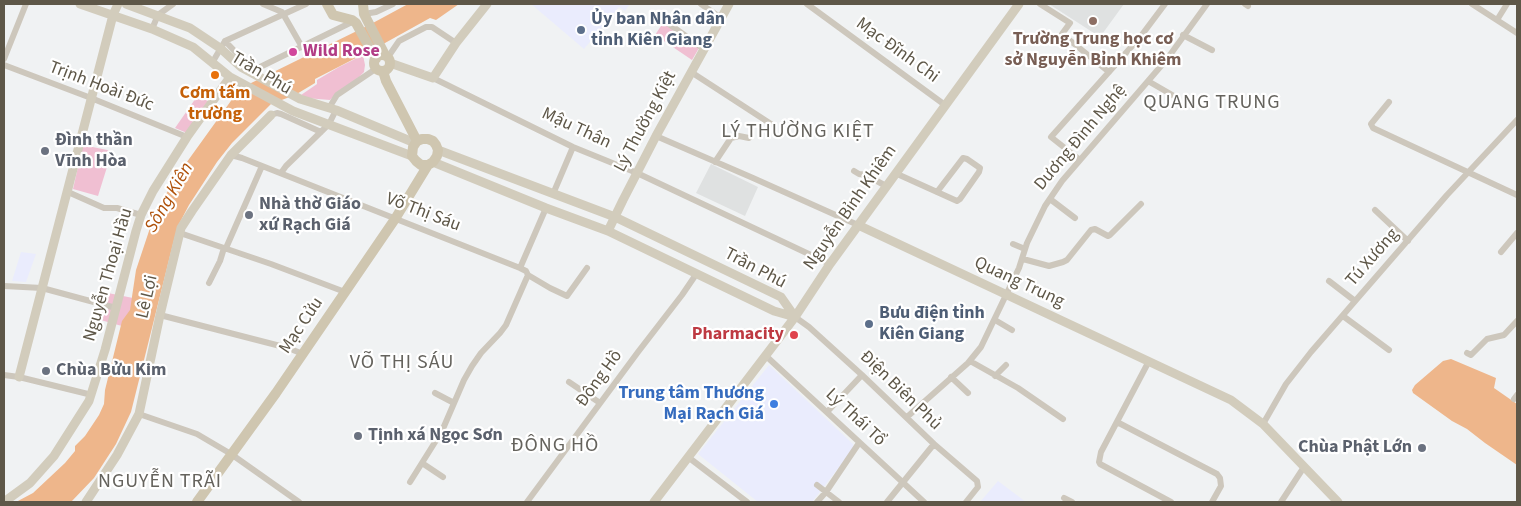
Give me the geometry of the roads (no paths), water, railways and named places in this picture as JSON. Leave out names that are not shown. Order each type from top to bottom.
[{"type":"main road","points":[[327,4],[333,14],[355,22],[381,60]]},
{"type":"main road","points":[[344,18],[364,9],[386,81],[416,142],[413,146],[412,156]]},
{"type":"main road","name":"Trần Phú","points":[[416,142],[428,138],[436,144],[438,150]]},
{"type":"main road","points":[[431,163],[438,156],[438,150]]},
{"type":"main road","name":"Trần Phú","points":[[412,156],[421,164],[431,163]]},
{"type":"main road","name":"Mạc Cửu","points":[[197,502],[303,354],[431,163]]},
{"type":"street","points":[[4,59],[26,4]]},
{"type":"street","name":"Trần Phú","points":[[80,4],[152,29],[193,47],[233,79],[293,111],[412,156]]},
{"type":"street","points":[[19,377],[113,15],[118,4]]},
{"type":"street","name":"Trần Phú","points":[[126,4],[190,28],[222,45],[241,67],[300,99],[332,109],[416,142]]},
{"type":"street","points":[[152,29],[158,15],[173,4]]},
{"type":"street","points":[[263,4],[279,10],[302,47]]},
{"type":"street","points":[[212,62],[222,45],[306,4]]},
{"type":"street","points":[[364,9],[376,12],[393,4]]},
{"type":"street","points":[[433,78],[456,43],[487,4]]},
{"type":"street","points":[[701,4],[722,18]]},
{"type":"street","name":"Lý Thường Kiệt","points":[[608,231],[656,136],[729,4]]},
{"type":"street","name":"Mạc Đĩnh Chi","points":[[807,4],[945,105]]},
{"type":"street","name":"Nguyễn Bỉnh Khiêm","points":[[659,500],[688,458],[795,318],[830,264],[1019,4]]},
{"type":"street","points":[[1040,4],[1070,23],[1062,34],[1109,72]]},
{"type":"street","points":[[1080,160],[1051,137],[1141,36],[1165,4]]},
{"type":"street","name":"Dương Đình Nghệ","points":[[907,417],[970,361],[981,347],[1023,259],[1025,249],[1037,221],[1050,199],[1062,181],[1167,59],[1207,4]]},
{"type":"street","points":[[1472,4],[1517,33]]},
{"type":"street","points":[[1496,20],[1507,4]]},
{"type":"street","points":[[662,19],[704,49]]},
{"type":"street","points":[[222,45],[256,69],[355,22]]},
{"type":"street","points":[[281,173],[330,124],[332,109],[337,95],[381,60],[399,41],[426,27],[432,27],[456,43]]},
{"type":"street","points":[[1183,35],[1212,50]]},
{"type":"street","name":"Mậu Thân","points":[[381,60],[433,78],[573,147],[637,173],[830,264]]},
{"type":"street","name":"Trịnh Hoài Đức","points":[[4,65],[92,98],[187,137]]},
{"type":"street","points":[[691,72],[771,124]]},
{"type":"street","name":"Nguyễn Thoại Hầu","points":[[4,502],[30,484],[54,456],[85,408],[92,395],[141,215],[187,137],[233,79]]},
{"type":"street","points":[[1148,81],[1174,96]]},
{"type":"street","points":[[1389,102],[1371,124],[1372,127],[1517,194]]},
{"type":"street","points":[[271,116],[277,113],[281,114],[321,132]]},
{"type":"street","name":"Lê Lợi","points":[[86,502],[117,455],[139,414],[180,233],[192,211],[231,155],[271,116]]},
{"type":"street","name":"Tú Xương","points":[[1263,424],[1286,384],[1311,352],[1469,171],[1517,120]]},
{"type":"street","name":"Quang Trung","points":[[656,136],[858,225],[1231,400],[1263,424],[1338,502]]},
{"type":"street","points":[[716,162],[731,138],[739,136],[749,138]]},
{"type":"street","points":[[520,268],[573,147]]},
{"type":"street","name":"Trần Phú","points":[[438,150],[615,217],[781,297],[795,318]]},
{"type":"street","name":"Võ Thị Sáu","points":[[231,155],[520,268],[526,271],[528,275],[567,296],[587,268]]},
{"type":"street","points":[[895,174],[954,201],[958,201],[980,168],[964,158],[937,192]]},
{"type":"street","name":"Trần Phú","points":[[431,163],[608,231],[774,311],[795,318]]},
{"type":"street","points":[[210,283],[262,166]]},
{"type":"street","points":[[854,171],[886,186]]},
{"type":"street","points":[[68,192],[104,208],[117,208],[141,215]]},
{"type":"street","points":[[1050,199],[1075,218]]},
{"type":"street","points":[[1023,259],[1048,266],[1063,262],[1091,230],[1095,228],[1108,236],[1110,235],[1141,204]]},
{"type":"street","points":[[1375,210],[1408,240]]},
{"type":"street","points":[[180,233],[345,292]]},
{"type":"street","points":[[1501,252],[1517,233]]},
{"type":"street","points":[[1013,244],[1025,249]]},
{"type":"street","points":[[683,267],[690,254]]},
{"type":"street","name":"Đông Hồ","points":[[527,502],[682,295],[696,273]]},
{"type":"street","points":[[410,482],[442,431],[472,366],[506,325],[528,275]]},
{"type":"street","points":[[1329,280],[1355,301]]},
{"type":"street","points":[[4,286],[42,288],[116,308]]},
{"type":"street","points":[[160,315],[288,348],[303,354]]},
{"type":"street","points":[[1343,316],[1389,350]]},
{"type":"street","name":"Điện Biên Phủ","points":[[795,318],[810,327],[976,481],[978,484],[976,490],[966,502]]},
{"type":"street","points":[[995,320],[1012,330]]},
{"type":"street","points":[[1467,353],[1471,355],[1487,339],[1504,335],[1517,322]]},
{"type":"street","name":"Lý Thái Tổ","points":[[766,356],[924,502]]},
{"type":"street","points":[[1149,360],[1098,462],[1171,502]]},
{"type":"street","points":[[970,361],[1018,388],[1063,419]]},
{"type":"street","points":[[995,376],[1006,365]]},
{"type":"street","points":[[4,375],[92,395]]},
{"type":"street","points":[[827,412],[862,375]]},
{"type":"street","points":[[951,377],[968,393]]},
{"type":"street","points":[[568,382],[600,404]]},
{"type":"street","points":[[435,393],[454,403]]},
{"type":"street","points":[[139,414],[196,434],[230,454],[299,502]]},
{"type":"street","points":[[1117,422],[1217,474],[1220,478],[1221,486],[1212,502]]},
{"type":"street","points":[[817,502],[826,492],[859,443]]},
{"type":"street","points":[[886,502],[934,444]]},
{"type":"street","points":[[688,458],[746,502]]},
{"type":"street","points":[[422,463],[443,477]]},
{"type":"street","points":[[1281,502],[1304,467]]},
{"type":"street","points":[[817,485],[839,502]]},
{"type":"street","points":[[1064,498],[1072,502]]},
{"type":"water","name":"Sông Kiên","points":[[408,4],[459,4],[436,20],[430,18],[315,79],[315,83],[295,95],[271,104],[232,143],[217,162],[189,205],[178,226],[131,412],[116,444],[94,478],[71,502],[16,502],[33,493],[65,463],[75,451],[75,446],[85,436],[99,415],[104,404],[105,390],[122,321],[130,310],[136,270],[153,219],[179,173],[233,98],[241,88]]},
{"type":"water","points":[[1451,359],[1496,378],[1494,388],[1517,404],[1517,465],[1413,393],[1412,390],[1415,385],[1443,361]]},
{"type":"place","name":"Trường Trung học cơ sở Nguyễn Bỉnh Khiêm","points":[[1093,21]]},
{"type":"place","name":"Ủy ban Nhân dân tỉnh Kiên Giang","points":[[581,30]]},
{"type":"place","name":"Wild Rose","points":[[293,52]]},
{"type":"place","name":"Cơm tấm trường","points":[[215,75]]},
{"type":"place","name":"Đình thần Vĩnh Hòa","points":[[45,151]]},
{"type":"place","name":"Nhà thờ Giáo xứ Rạch Giá","points":[[249,215]]},
{"type":"place","name":"Bưu điện tỉnh Kiên Giang","points":[[869,324]]},
{"type":"place","name":"Pharmacity","points":[[794,335]]},
{"type":"place","name":"Chùa Bửu Kim","points":[[46,371]]},
{"type":"place","name":"Trung tâm Thương Mại Rạch Giá","points":[[774,404]]},
{"type":"place","name":"Tịnh xá Ngọc Sơn","points":[[358,436]]},
{"type":"place","name":"Chùa Phật Lớn","points":[[1422,448]]},
{"type":"district","name":"QUANG TRUNG","points":[[1212,104]]},
{"type":"district","name":"LÝ THƯỜNG KIỆT","points":[[798,133]]},
{"type":"district","name":"VÕ THỊ SÁU","points":[[402,364]]},
{"type":"district","name":"ĐÔNG HỒ","points":[[555,447]]},
{"type":"district","name":"NGUYỄN TRÃI","points":[[160,483]]}]
